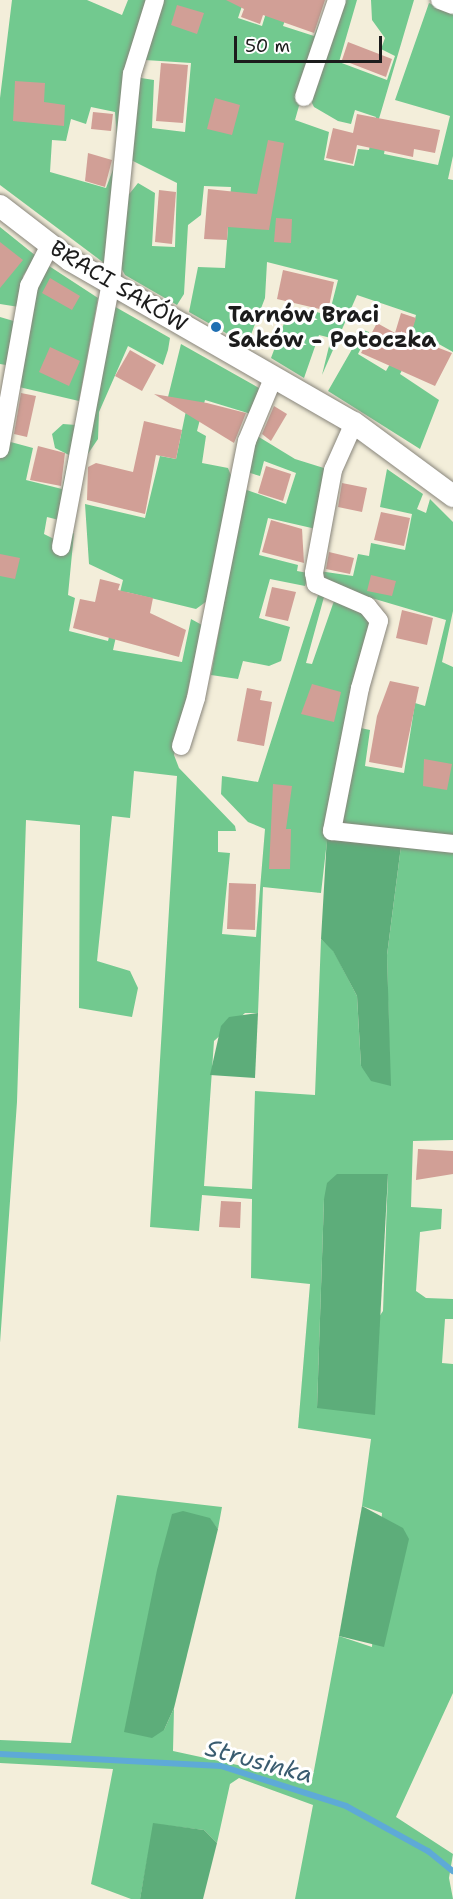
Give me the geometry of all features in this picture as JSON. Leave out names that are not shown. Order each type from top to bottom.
[{"type":"street","points":[[61,547],[111,283],[132,74],[155,0]]},
{"type":"street","points":[[304,97],[337,0]]},
{"type":"street","points":[[440,0],[453,5]]},
{"type":"street","name":"BRACI SAKÓW","points":[[0,206],[50,245],[111,283],[354,423],[453,496]]},
{"type":"street","points":[[0,449],[29,286],[50,245]]},
{"type":"street","points":[[181,746],[202,672],[247,441],[274,376]]},
{"type":"street","points":[[354,423],[333,470],[314,573],[316,584],[367,606],[379,621],[360,688],[332,831],[453,844]]},
{"type":"green space","points":[[12,0],[87,0],[122,15],[128,0],[146,0],[117,138],[115,112],[91,107],[86,124],[71,119],[66,141],[52,140],[50,172],[106,188],[119,154],[104,263],[0,185],[0,98]]},
{"type":"green space","points":[[164,0],[244,0],[238,18],[262,26],[270,0],[292,0],[283,26],[314,36],[329,0],[295,120],[329,132],[324,160],[354,166],[358,149],[369,150],[376,117],[355,110],[351,124],[338,121],[314,107],[309,97],[342,0],[357,0],[339,62],[387,80],[395,56],[381,49],[385,38],[372,20],[371,0],[414,0],[373,139],[386,143],[384,154],[438,165],[450,116],[395,100],[429,3],[453,13],[453,156],[448,179],[453,180],[453,352],[421,334],[400,374],[439,400],[420,449],[328,391],[363,330],[369,332],[358,354],[386,371],[404,339],[409,341],[416,315],[357,295],[322,375],[331,338],[319,335],[304,378],[271,358],[286,318],[300,321],[303,309],[329,315],[338,280],[267,262],[265,298],[247,345],[189,312],[198,267],[225,268],[231,187],[204,186],[201,215],[188,225],[184,294],[177,305],[125,275],[120,266],[126,198],[138,183],[155,193],[152,246],[175,247],[177,183],[129,159],[136,81],[141,78],[154,80],[152,128],[185,132],[191,63],[145,60]]},
{"type":"green space","points":[[0,227],[36,256],[23,276],[19,307],[0,304]]},
{"type":"green space","points":[[46,264],[98,298],[79,401],[19,387],[34,288]]},
{"type":"green space","points":[[112,305],[170,338],[168,350],[163,365],[128,346],[99,412],[98,439],[79,467]]},
{"type":"green space","points":[[0,317],[17,322],[6,365],[0,364]]},
{"type":"green space","points":[[181,344],[259,388],[251,414],[205,400],[197,431],[206,436],[202,463],[228,468],[234,483],[207,601],[196,609],[126,592],[113,650],[182,662],[191,619],[202,625],[174,755],[179,768],[235,826],[236,831],[218,831],[218,852],[230,853],[222,934],[256,937],[265,829],[248,822],[221,794],[222,776],[258,782],[318,595],[324,597],[306,663],[312,664],[334,601],[371,613],[375,621],[328,832],[321,893],[263,887],[258,1013],[245,1013],[214,1041],[204,1186],[252,1189],[255,1091],[315,1095],[321,939],[333,950],[357,996],[361,1066],[390,1085],[387,955],[401,846],[453,848],[453,1140],[413,1141],[411,1207],[442,1209],[441,1229],[420,1232],[416,1291],[426,1298],[453,1299],[453,1319],[445,1319],[442,1363],[453,1364],[453,1693],[396,1817],[453,1854],[449,1878],[453,1899],[295,1899],[313,1805],[239,1778],[230,1784],[217,1843],[204,1830],[154,1824],[140,1899],[131,1899],[91,1884],[113,1769],[0,1763],[0,1740],[71,1743],[117,1495],[222,1507],[218,1529],[209,1518],[164,1730],[174,1708],[173,1751],[312,1781],[339,1636],[372,1647],[382,1513],[362,1506],[371,1439],[298,1428],[310,1284],[251,1278],[252,1199],[202,1195],[199,1231],[150,1227],[177,776],[134,771],[130,818],[112,816],[97,961],[130,971],[138,988],[132,1017],[79,1008],[80,825],[26,820],[17,1102],[0,1343],[0,459],[7,441],[33,448],[26,480],[62,489],[69,455],[55,448],[52,434],[63,424],[76,425],[63,521],[47,517],[44,534],[58,541],[74,533],[68,595],[75,598],[69,631],[108,641],[123,580],[89,564],[85,504],[145,518],[160,456],[176,459],[188,401],[168,397]],"holes":[[[388,1174],[383,1311],[317,1408],[324,1199]]]},
{"type":"green space","points":[[254,434],[295,459],[327,469],[316,529],[268,518],[259,555],[298,565],[297,571],[308,573],[307,580],[305,586],[270,579],[259,618],[290,627],[281,661],[269,666],[243,661],[238,679],[211,675],[244,489],[286,504],[296,473],[264,461],[260,476],[247,472]]},
{"type":"green space","points":[[387,469],[423,494],[417,509],[426,513],[430,499],[453,522],[453,611],[442,662],[453,667],[453,836],[336,828],[356,727],[370,730],[365,766],[404,773],[415,703],[425,706],[446,620],[331,586],[319,571],[353,576],[358,554],[369,556],[371,543],[405,550],[412,514],[380,507]]},
{"type":"green space","points":[[327,836],[401,846],[387,955],[391,1086],[371,1081],[361,1066],[357,996],[333,951],[321,939]]},
{"type":"green space","points":[[258,1013],[255,1078],[210,1075],[221,1026],[229,1017]]},
{"type":"green space","points":[[337,1174],[388,1174],[375,1415],[317,1408],[324,1199],[327,1183]]},
{"type":"green space","points":[[362,1506],[403,1528],[409,1539],[384,1647],[339,1636]]},
{"type":"green space","points":[[183,1511],[210,1518],[218,1529],[174,1708],[164,1730],[152,1738],[124,1732],[157,1570],[172,1514]]},
{"type":"green space","points":[[153,1823],[204,1830],[217,1843],[203,1899],[140,1899]]},
{"type":"building","points":[[226,0],[325,0],[314,33],[263,15],[260,24],[241,17],[244,9]]},
{"type":"building","points":[[177,5],[204,13],[197,34],[171,25]]},
{"type":"building","points":[[348,42],[392,59],[386,77],[342,60]]},
{"type":"building","points":[[161,63],[188,65],[183,123],[156,121]]},
{"type":"building","points":[[15,81],[45,83],[44,102],[65,105],[64,126],[13,121]]},
{"type":"building","points":[[215,98],[240,105],[232,135],[207,129]]},
{"type":"building","points":[[93,112],[113,114],[111,131],[91,129]]},
{"type":"building","points":[[357,114],[440,130],[435,153],[414,149],[413,157],[357,145],[353,164],[326,158],[333,128],[353,133]]},
{"type":"building","points":[[268,140],[284,143],[269,230],[228,227],[227,240],[204,239],[208,189],[257,194]]},
{"type":"building","points":[[88,153],[112,160],[105,187],[85,181]]},
{"type":"building","points":[[159,190],[176,192],[172,244],[155,242]]},
{"type":"building","points":[[276,218],[292,219],[291,243],[274,242]]},
{"type":"building","points":[[0,242],[23,260],[0,288]]},
{"type":"building","points":[[283,270],[334,282],[328,311],[277,299]]},
{"type":"building","points":[[50,278],[80,296],[72,310],[42,293]]},
{"type":"building","points":[[401,313],[416,318],[410,337],[452,353],[435,386],[361,353],[377,323],[395,333]]},
{"type":"building","points":[[50,347],[80,361],[69,386],[39,372]]},
{"type":"building","points":[[130,350],[156,365],[142,391],[115,376]]},
{"type":"building","points":[[21,393],[36,396],[27,437],[14,434]]},
{"type":"building","points":[[154,394],[207,403],[246,413],[234,443]]},
{"type":"building","points":[[274,406],[287,414],[271,441],[262,434]]},
{"type":"building","points":[[144,421],[182,430],[176,459],[156,455],[145,514],[87,500],[88,467],[96,463],[133,472]]},
{"type":"building","points":[[38,446],[65,453],[61,486],[30,480]]},
{"type":"building","points":[[266,466],[291,474],[283,501],[258,493]]},
{"type":"building","points":[[342,483],[367,488],[362,512],[338,507]]},
{"type":"building","points":[[381,512],[410,518],[404,546],[374,540]]},
{"type":"building","points":[[271,520],[302,529],[304,563],[262,552]]},
{"type":"building","points":[[329,552],[354,558],[350,574],[326,569]]},
{"type":"building","points":[[0,554],[20,558],[15,579],[0,576]]},
{"type":"building","points":[[371,575],[396,581],[392,596],[367,591]]},
{"type":"building","points":[[100,579],[120,584],[118,590],[153,598],[150,613],[186,630],[179,657],[73,628],[80,599],[95,602]]},
{"type":"building","points":[[272,587],[296,592],[288,621],[265,616]]},
{"type":"building","points":[[402,610],[433,618],[427,645],[396,638]]},
{"type":"building","points":[[390,681],[419,687],[402,768],[369,762],[377,716]]},
{"type":"building","points":[[312,684],[341,692],[334,722],[301,714]]},
{"type":"building","points":[[247,688],[262,691],[260,700],[272,702],[264,746],[237,741]]},
{"type":"building","points":[[424,759],[452,764],[447,790],[423,786]]},
{"type":"building","points":[[273,784],[292,786],[286,829],[291,829],[290,869],[269,869]]},
{"type":"building","points":[[229,883],[256,884],[255,930],[227,929]]},
{"type":"building","points":[[418,1149],[453,1151],[453,1174],[416,1180]]},
{"type":"building","points":[[221,1201],[241,1202],[240,1228],[219,1227]]},
{"type":"waterway","name":"Strusinka","points":[[0,1754],[221,1766],[346,1806],[428,1851],[453,1871]]},
{"type":"place","name":"Tarnów Braci Saków - Potoczka","points":[[216,327]]}]
